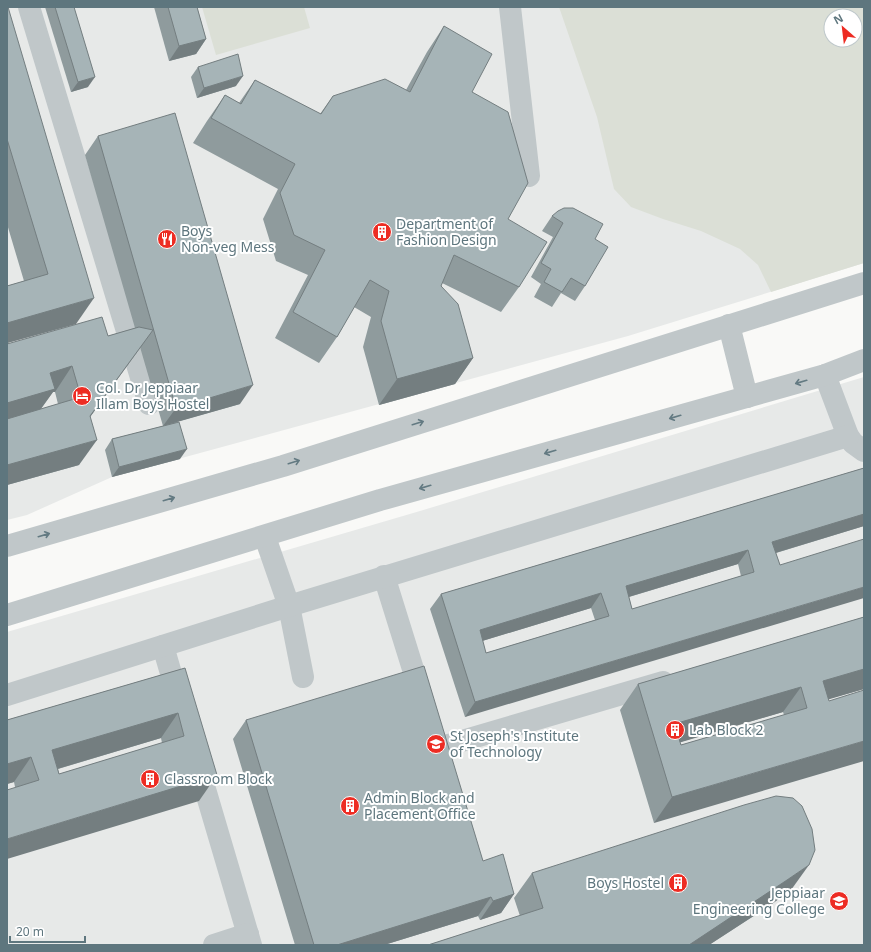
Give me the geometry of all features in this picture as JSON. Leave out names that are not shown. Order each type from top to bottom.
[{"type":"lane","points":[[29,7],[149,404]]},
{"type":"lane","points":[[510,7],[529,176]]},
{"type":"lane","points":[[7,546],[283,466],[864,283]]},
{"type":"lane","points":[[729,326],[747,397]]},
{"type":"lane","points":[[7,615],[265,537],[380,500],[825,375],[864,360]]},
{"type":"lane","points":[[825,375],[848,436],[853,443],[864,451]]},
{"type":"lane","points":[[7,695],[384,576],[848,436]]},
{"type":"lane","points":[[265,537],[289,606],[303,677]]},
{"type":"lane","points":[[384,576],[446,770]]},
{"type":"lane","points":[[163,646],[185,722]]},
{"type":"lane","points":[[433,733],[681,676]]},
{"type":"lane","points":[[192,745],[250,940],[214,945]]},
{"type":"shaded area","points":[[7,7],[864,7],[864,263],[628,336],[112,477],[27,515],[7,520]]},
{"type":"shaded area","points":[[202,7],[304,7],[310,28],[216,55]]},
{"type":"shaded area","points":[[559,7],[864,7],[864,263],[771,292],[758,265],[740,249],[701,231],[631,207],[614,189],[597,117]]},
{"type":"shaded area","name":"St Joseph's Institute of Technology","points":[[864,377],[864,945],[7,945],[7,632],[420,511]]},
{"type":"building","points":[[7,7],[94,298],[7,323],[7,286],[48,274],[7,139]]},
{"type":"building","points":[[55,7],[74,7],[95,77],[78,82]]},
{"type":"building","points":[[168,7],[197,7],[206,39],[179,46]]},
{"type":"building","name":"Department of Fashion Design","points":[[444,26],[492,54],[472,92],[508,112],[528,183],[508,219],[547,242],[519,287],[454,255],[441,286],[458,304],[473,358],[397,379],[381,321],[389,291],[370,280],[337,337],[293,312],[325,250],[294,235],[280,193],[295,164],[211,118],[225,95],[241,104],[255,80],[321,114],[333,96],[385,79],[410,92]]},
{"type":"building","points":[[238,54],[243,76],[204,88],[198,67]]},
{"type":"building","points":[[175,113],[253,385],[176,408],[98,136]]},
{"type":"building","points":[[564,208],[573,208],[603,224],[595,239],[608,247],[585,286],[571,278],[562,292],[544,282],[551,269],[541,263],[563,223],[552,216]]},
{"type":"building","points":[[102,317],[108,336],[139,327],[153,330],[90,416],[97,440],[7,465],[7,419],[81,397],[72,366],[50,373],[55,389],[7,403],[7,344]]},
{"type":"building","points":[[179,422],[187,449],[119,467],[112,439]]},
{"type":"building","points":[[864,468],[864,514],[772,542],[780,565],[864,539],[864,587],[475,702],[441,594]],"holes":[[[748,550],[754,572],[632,609],[626,586]],[[601,593],[609,616],[486,653],[480,630]]]},
{"type":"building","points":[[864,617],[864,669],[823,681],[829,701],[864,690],[864,741],[672,797],[638,684]],"holes":[[[801,687],[807,708],[681,745],[674,724]]]},
{"type":"building","name":"Admin Block and Placement Office","points":[[424,666],[483,861],[503,854],[514,894],[493,901],[491,897],[337,945],[314,945],[246,720]]},
{"type":"building","points":[[185,668],[217,775],[7,839],[7,790],[39,780],[31,757],[7,764],[7,720]],"holes":[[[178,713],[184,736],[59,774],[52,750]]]},
{"type":"building","name":"Boys Hostel","points":[[776,796],[793,798],[802,806],[812,829],[815,850],[809,865],[689,945],[428,945],[543,908],[532,873]]},
{"type":"place","name":"Department of Fashion Design","points":[[382,232]]},
{"type":"place","name":"Boys Non-veg Mess","points":[[167,239]]},
{"type":"place","name":"Col. Dr Jeppiaar Illam Boys Hostel","points":[[82,396]]},
{"type":"place","name":"Lab Block 2","points":[[675,730]]},
{"type":"place","name":"St Joseph's Institute of Technology","points":[[436,744]]},
{"type":"place","name":"Classroom Block","points":[[150,779]]},
{"type":"place","name":"Admin Block and Placement Office","points":[[350,806]]},
{"type":"place","name":"Boys Hostel","points":[[678,883]]},
{"type":"place","name":"Jeppiaar Engineering College","points":[[839,901]]}]
